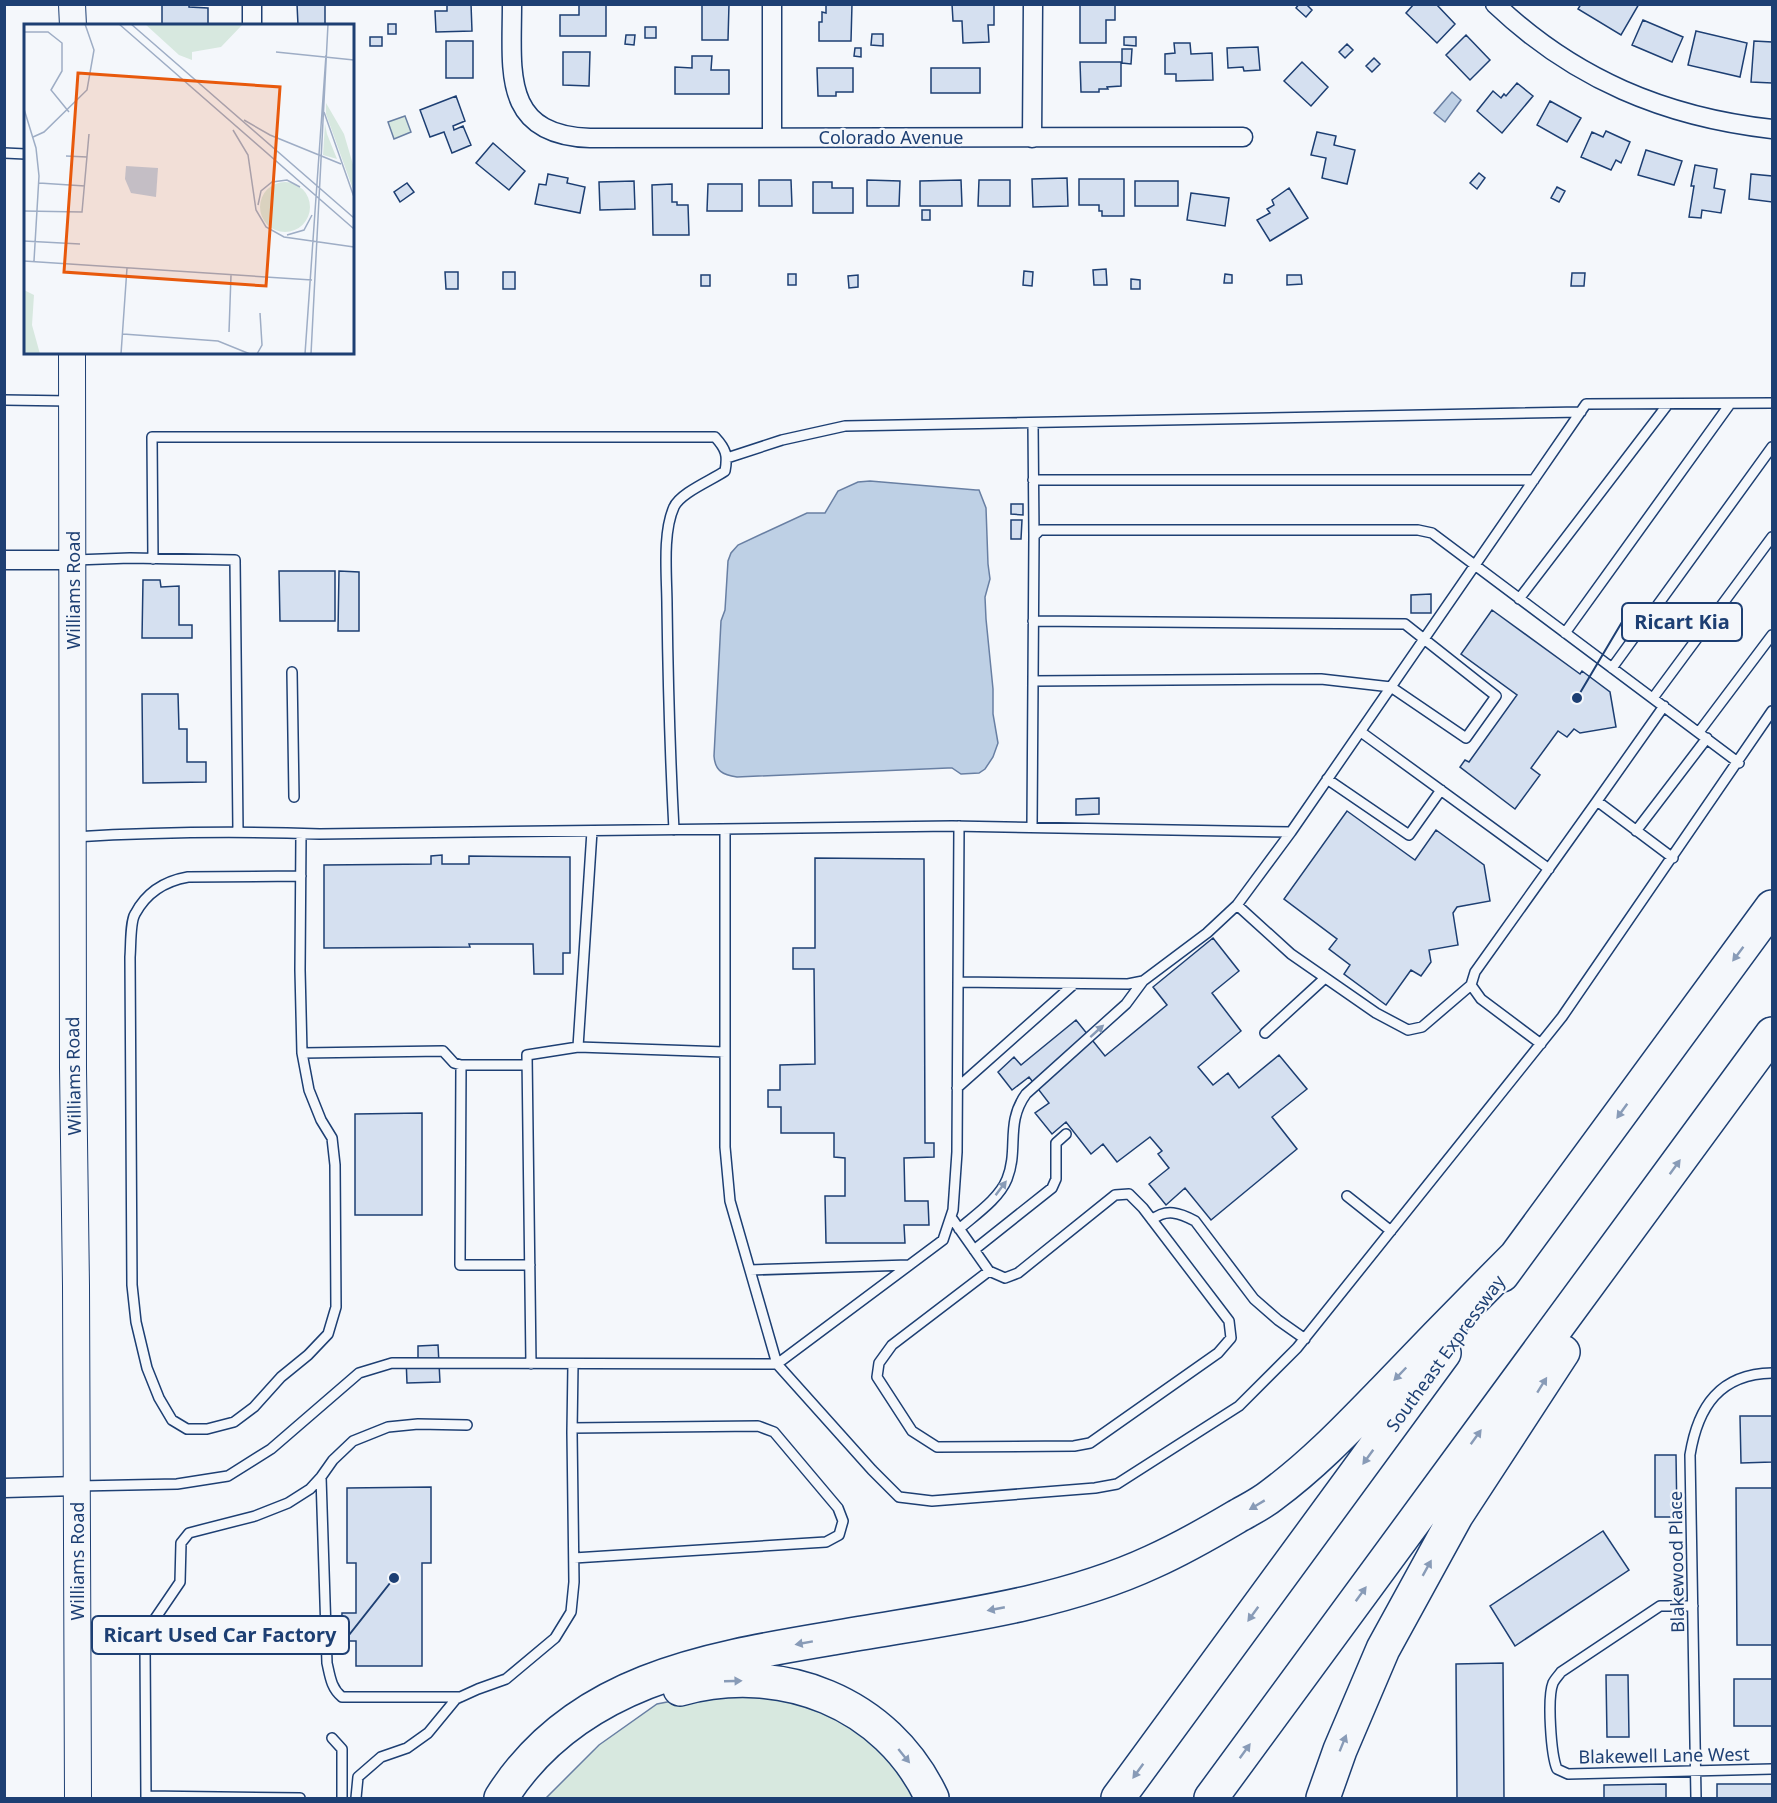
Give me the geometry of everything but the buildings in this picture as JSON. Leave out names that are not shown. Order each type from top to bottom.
[{"type":"highway","name":"Southeast Expressway","points":[[1118,1798],[1773,907]]},
{"type":"highway","points":[[1211,1798],[1773,1034]]},
{"type":"highway","points":[[1323,1798],[1340,1750],[1383,1649],[1456,1516],[1532,1403],[1593,1305],[1622,1254],[1640,1214]]},
{"type":"highway","points":[[501,1798],[525,1765],[570,1724],[623,1691],[663,1675],[742,1654],[999,1609],[1053,1596],[1113,1578],[1151,1563],[1203,1537],[1270,1497],[1324,1453],[1515,1257]]},
{"type":"highway","points":[[524,1798],[565,1753],[626,1711],[665,1694],[698,1684],[751,1680],[802,1688],[844,1704],[863,1716],[894,1743],[918,1773],[932,1798]]},
{"type":"main road","points":[[72,4],[73,24]]},
{"type":"main road","name":"Williams Road","points":[[72,354],[72,837],[78,1798]]},
{"type":"street","points":[[252,4],[252,24]]},
{"type":"street","name":"Colorado Avenue","points":[[512,4],[512,71],[515,89],[526,111],[542,127],[565,136],[578,138],[1243,137]]},
{"type":"street","points":[[772,4],[772,137]]},
{"type":"street","points":[[1032,138],[1034,4]]},
{"type":"street","points":[[1496,4],[1518,26],[1554,52],[1590,75],[1631,95],[1693,115],[1773,129]]},
{"type":"street","points":[[4,560],[73,560]]},
{"type":"street","points":[[4,1488],[77,1486]]},
{"type":"lane","points":[[4,153],[24,154]]},
{"type":"lane","points":[[4,400],[72,401]]},
{"type":"lane","points":[[959,1228],[986,1205],[1007,1180],[1016,1107],[1026,1094],[1126,1004],[1143,981],[1207,933],[1237,905],[1361,732],[1586,404],[1773,403]]},
{"type":"lane","points":[[1520,599],[1668,404]]},
{"type":"lane","points":[[1565,633],[1730,404]]},
{"type":"lane","points":[[727,458],[782,440],[845,426],[1581,412]]},
{"type":"lane","points":[[1032,827],[1033,423]]},
{"type":"lane","points":[[153,559],[152,437],[716,437],[725,448],[727,458],[725,471],[679,499],[669,525],[668,646],[674,830]]},
{"type":"lane","points":[[1612,668],[1773,447]]},
{"type":"lane","points":[[1033,480],[1534,480]]},
{"type":"lane","points":[[1034,536],[1040,530],[1418,530],[1432,533],[1738,763]]},
{"type":"lane","points":[[1653,698],[1773,537]]},
{"type":"lane","points":[[73,560],[235,560],[238,831]]},
{"type":"lane","points":[[1033,681],[1321,679],[1391,687],[1466,738],[1496,696],[1405,624],[1034,621]]},
{"type":"lane","points":[[1636,831],[1773,635]]},
{"type":"lane","points":[[292,672],[294,797]]},
{"type":"lane","points":[[1237,905],[1291,954],[1376,1013],[1407,1030],[1422,1027],[1471,985],[1475,972],[1664,706]]},
{"type":"lane","points":[[725,829],[725,1147],[730,1201],[777,1364],[899,1497],[932,1501],[1095,1488],[1117,1484],[1239,1406],[1305,1339],[1563,1017],[1773,711]]},
{"type":"lane","points":[[1361,732],[1550,869]]},
{"type":"lane","points":[[1328,779],[1409,835],[1442,790]]},
{"type":"lane","points":[[1597,801],[1673,858]]},
{"type":"lane","points":[[72,837],[238,831],[301,834],[959,826],[1291,832]]},
{"type":"lane","points":[[77,1486],[177,1485],[228,1476],[271,1449],[359,1373],[393,1363],[777,1364],[942,1240],[951,1217],[957,1152],[959,826]]},
{"type":"lane","points":[[578,1047],[592,831]]},
{"type":"lane","points":[[300,876],[188,877],[171,880],[155,889],[134,915],[130,957],[132,1285],[136,1322],[147,1368],[159,1398],[172,1419],[187,1429],[207,1430],[234,1422],[254,1407],[281,1377],[328,1334],[336,1307],[332,1138],[321,1120],[309,1090],[302,1053],[301,834]]},
{"type":"lane","points":[[1265,1033],[1325,978]]},
{"type":"lane","points":[[958,982],[1128,984],[1143,981]]},
{"type":"lane","points":[[957,1088],[1074,984]]},
{"type":"lane","points":[[1471,985],[1481,999],[1541,1044]]},
{"type":"lane","points":[[531,1364],[527,1055],[578,1047],[725,1052]]},
{"type":"lane","points":[[302,1053],[443,1051],[454,1063],[461,1065],[527,1065]]},
{"type":"lane","points":[[461,1065],[460,1265],[530,1265]]},
{"type":"lane","points":[[974,1250],[1052,1188],[1056,1179],[1056,1143],[1066,1134]]},
{"type":"lane","points":[[951,1217],[989,1271],[1005,1278],[1018,1273],[1114,1196],[1129,1194],[1152,1220],[1229,1321],[1231,1338],[1218,1353],[1090,1443],[1074,1446],[937,1447],[912,1431],[877,1377],[879,1362],[892,1345],[989,1271]]},
{"type":"lane","points":[[1347,1196],[1391,1231]]},
{"type":"lane","points":[[1152,1220],[1168,1212],[1183,1214],[1195,1221],[1254,1299],[1305,1339]]},
{"type":"lane","points":[[750,1270],[909,1265]]},
{"type":"lane","points":[[356,1798],[358,1777],[381,1757],[407,1748],[428,1733],[456,1699],[506,1679],[555,1638],[571,1612],[574,1558],[573,1364]]},
{"type":"lane","name":"Blakewood Place","points":[[1696,1798],[1690,1455],[1700,1418],[1711,1399],[1724,1386],[1742,1377],[1773,1373]]},
{"type":"lane","points":[[300,1798],[146,1797],[146,1638],[155,1616],[180,1582],[181,1543],[189,1533],[255,1516],[288,1503],[310,1489],[333,1460],[353,1441],[388,1427],[418,1424],[467,1425]]},
{"type":"lane","points":[[572,1428],[758,1426],[774,1432],[837,1508],[843,1521],[839,1535],[826,1542],[574,1558]]},
{"type":"lane","points":[[321,1477],[327,1663],[331,1683],[342,1697],[460,1697]]},
{"type":"lane","name":"Blakewell Lane West","points":[[1693,1606],[1660,1606],[1561,1672],[1553,1683],[1550,1696],[1552,1759],[1557,1769],[1568,1774],[1773,1769]]},
{"type":"lane","points":[[332,1738],[342,1749],[342,1798]]},
{"type":"shaded area","points":[[405,116],[411,132],[394,139],[388,122]]},
{"type":"shaded area","points":[[728,1690],[801,1700],[857,1725],[911,1781],[918,1798],[546,1798],[599,1745],[657,1704]]},
{"type":"water","points":[[1452,92],[1461,100],[1445,122],[1434,113]]},
{"type":"water","points":[[858,482],[979,490],[986,508],[990,579],[985,597],[993,714],[998,743],[993,757],[985,769],[979,773],[961,774],[948,768],[737,777],[728,775],[718,769],[714,756],[721,621],[725,610],[728,561],[731,553],[738,545],[807,513],[825,513],[838,491]]},
{"type":"place","name":"Ricart Kia","points":[[1577,698]]},
{"type":"place","name":"Ricart Used Car Factory","points":[[394,1578]]}]
